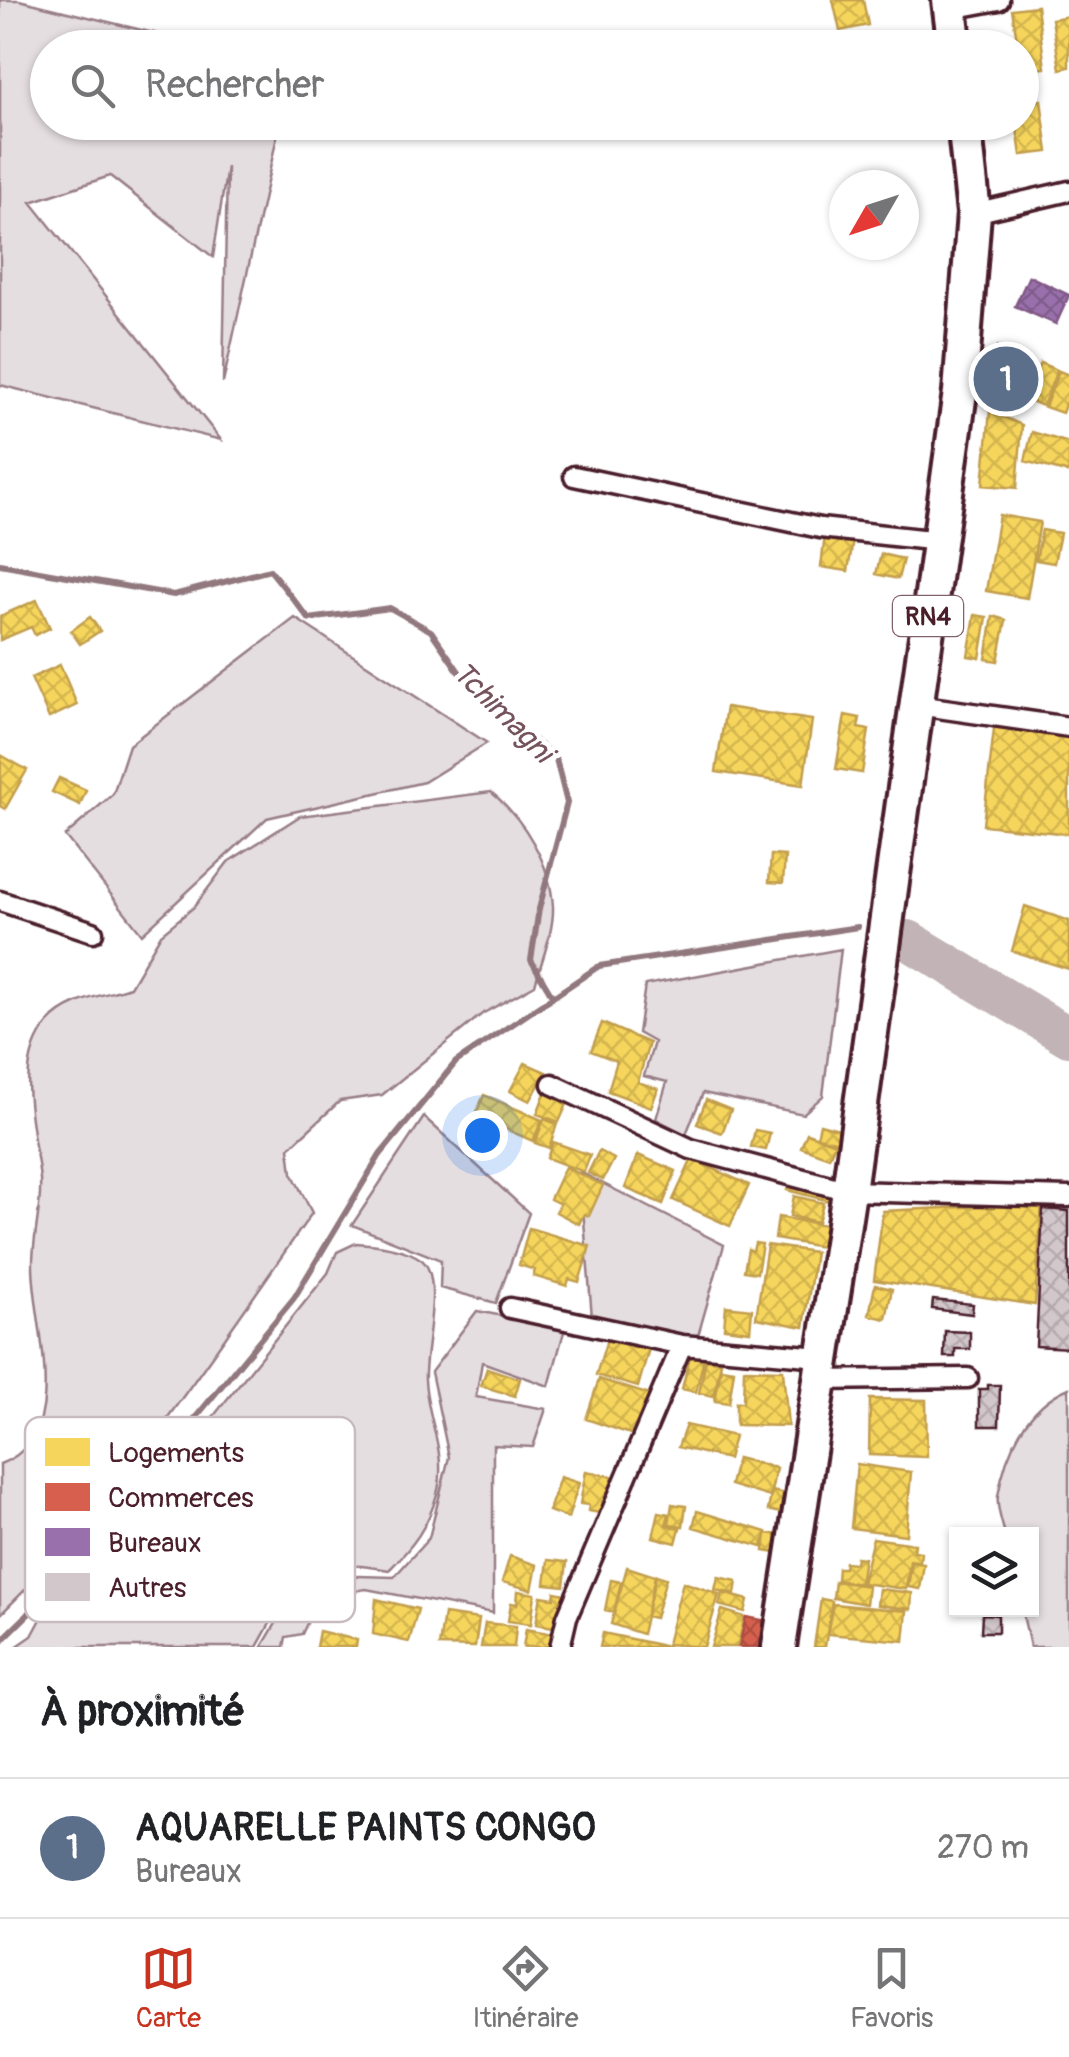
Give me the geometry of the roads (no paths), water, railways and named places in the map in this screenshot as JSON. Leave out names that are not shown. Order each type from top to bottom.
[{"type":"highway","points":[[950,4],[954,30]]},
{"type":"highway","name":"RN4","points":[[779,1647],[849,1190],[960,392],[974,213],[966,140]]},
{"type":"street","points":[[950,4],[999,0]]},
{"type":"street","points":[[974,213],[1069,191]]},
{"type":"street","points":[[574,476],[820,528],[938,541]]},
{"type":"street","points":[[918,704],[1069,727]]},
{"type":"street","points":[[0,902],[93,932]]},
{"type":"street","points":[[552,1084],[691,1150],[849,1190],[1069,1197]]},
{"type":"street","points":[[510,1308],[682,1346],[819,1368],[968,1378]]},
{"type":"street","points":[[560,1647],[567,1617],[682,1346]]},
{"type":"waterway","name":"Tchimagni","points":[[0,564],[174,595],[270,570],[309,619],[390,608],[431,631],[464,679],[556,759],[567,803],[539,909],[531,960],[553,997],[599,966],[858,927]]},
{"type":"waterway","name":"Tchimagni","points":[[908,940],[1069,1037]]},
{"type":"waterway","points":[[196,1417],[294,1298],[380,1155],[456,1062],[553,997]]},
{"type":"waterway","points":[[0,1642],[25,1617]]},
{"type":"place","name":"AQUARELLE PAINTS CONGO","points":[[1006,379]]}]
